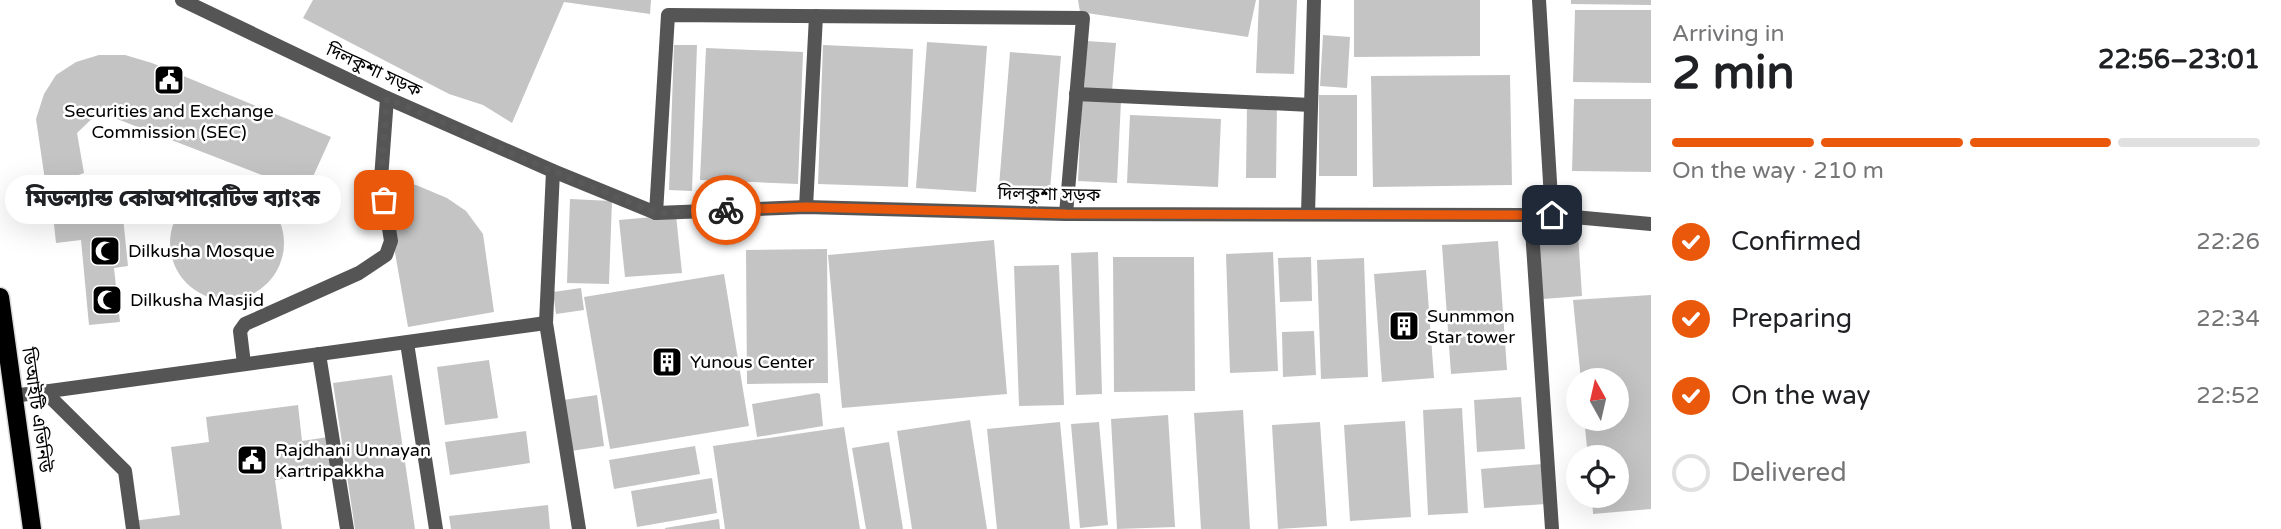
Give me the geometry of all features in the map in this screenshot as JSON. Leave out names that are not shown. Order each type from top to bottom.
[{"type":"main road","name":"ডিআইটি এভিনিউ","points":[[0,297],[32,529]]},
{"type":"street","name":"দিলকুশা সড়ক","points":[[182,0],[387,98],[552,171],[656,213],[806,207],[1066,214],[1552,215],[1651,224]]},
{"type":"street","points":[[1308,214],[1314,0]]},
{"type":"street","points":[[1539,0],[1552,215]]},
{"type":"street","points":[[656,213],[668,15],[1083,18],[1066,214]]},
{"type":"street","points":[[806,207],[816,16]]},
{"type":"street","points":[[1076,94],[1311,106]]},
{"type":"street","points":[[244,364],[240,331],[245,324],[359,274],[386,255],[391,241],[381,179],[387,98]]},
{"type":"street","points":[[552,171],[546,323],[579,529]]},
{"type":"street","points":[[1531,215],[1552,529]]},
{"type":"street","points":[[13,396],[546,323]]},
{"type":"street","points":[[407,343],[436,529]]},
{"type":"street","points":[[318,354],[347,529]]},
{"type":"street","points":[[44,391],[125,471],[133,529]]},
{"type":"building","points":[[313,0],[651,0],[650,14],[564,2],[512,123],[483,105],[449,94],[303,18]]},
{"type":"building","points":[[1078,0],[1256,0],[1248,37],[1080,12]]},
{"type":"building","points":[[1259,0],[1297,0],[1294,74],[1256,73]]},
{"type":"building","points":[[1354,0],[1480,0],[1480,56],[1354,57]]},
{"type":"building","points":[[1571,0],[1651,0],[1651,5],[1571,4]]},
{"type":"building","points":[[1575,10],[1651,10],[1651,83],[1573,82]]},
{"type":"building","points":[[1323,35],[1350,37],[1347,88],[1320,86]]},
{"type":"building","points":[[1087,41],[1116,43],[1112,91],[1084,89]]},
{"type":"building","points":[[927,42],[987,46],[976,192],[916,188]]},
{"type":"building","points":[[674,45],[697,45],[692,191],[669,190]]},
{"type":"building","points":[[823,45],[913,49],[908,187],[818,184]]},
{"type":"building","points":[[706,48],[803,52],[798,184],[700,180]]},
{"type":"building","points":[[1010,52],[1061,56],[1050,190],[999,186]]},
{"type":"building","points":[[99,55],[125,55],[152,63],[331,137],[306,192],[99,112],[77,133],[84,173],[46,187],[36,119],[44,94],[56,75],[76,62]]},
{"type":"building","points":[[1510,75],[1512,185],[1373,187],[1371,76]]},
{"type":"building","points":[[1319,95],[1357,95],[1357,176],[1319,176]]},
{"type":"building","points":[[1082,99],[1121,101],[1117,183],[1078,181]]},
{"type":"building","points":[[1574,99],[1651,99],[1651,172],[1572,171]]},
{"type":"building","points":[[1247,104],[1277,104],[1276,178],[1246,178]]},
{"type":"building","points":[[1130,115],[1221,119],[1218,187],[1127,183]]},
{"type":"building","points":[[382,178],[416,185],[447,198],[466,211],[483,234],[494,312],[408,327]]},
{"type":"building","points":[[227,186],[249,191],[267,203],[279,221],[284,243],[279,265],[267,283],[249,295],[227,300],[205,295],[187,283],[175,265],[170,243],[175,221],[187,203],[205,191]]},
{"type":"building","name":"Dilkusha Mosque","points":[[81,192],[85,222],[123,217],[128,266],[114,268],[120,322],[89,325],[81,240],[56,243],[51,196]]},
{"type":"building","points":[[570,199],[612,201],[609,284],[567,283]]},
{"type":"building","points":[[676,215],[682,273],[625,277],[619,220]]},
{"type":"building","points":[[1578,233],[1582,296],[1543,299],[1538,236]]},
{"type":"building","points":[[994,240],[1007,394],[842,408],[828,255]]},
{"type":"building","points":[[1498,241],[1507,370],[1451,374],[1442,245]]},
{"type":"building","points":[[827,249],[828,383],[747,384],[746,250]]},
{"type":"building","points":[[1098,252],[1102,394],[1076,395],[1071,253]]},
{"type":"building","points":[[1273,252],[1278,371],[1230,373],[1226,254]]},
{"type":"building","points":[[1113,257],[1194,257],[1195,391],[1114,392]]},
{"type":"building","points":[[1311,257],[1312,301],[1280,302],[1278,258]]},
{"type":"building","points":[[1364,258],[1368,377],[1321,379],[1317,260]]},
{"type":"building","points":[[1059,265],[1064,405],[1019,406],[1014,266]]},
{"type":"building","name":"Sunmmon Star tower","points":[[1426,270],[1434,378],[1382,382],[1374,274]]},
{"type":"building","name":"Yunous Center","points":[[724,274],[749,426],[610,449],[584,297]]},
{"type":"building","points":[[581,288],[584,310],[556,314],[553,292]]},
{"type":"building","points":[[1651,295],[1651,509],[1593,514],[1593,508],[1629,508],[1629,445],[1587,445],[1585,431],[1629,431],[1629,368],[1580,368],[1573,300]]},
{"type":"building","points":[[1314,331],[1316,375],[1283,377],[1282,332]]},
{"type":"building","points":[[489,360],[498,418],[445,425],[437,367]]},
{"type":"building","points":[[392,375],[415,529],[355,529],[333,383]]},
{"type":"building","points":[[820,394],[823,426],[757,437],[752,404]]},
{"type":"building","points":[[597,395],[604,446],[571,451],[563,400]]},
{"type":"building","points":[[1521,397],[1525,449],[1477,452],[1474,400]]},
{"type":"building","name":"Rajdhani Unnayan Kartripakkha","points":[[298,405],[302,441],[328,437],[332,472],[275,480],[282,529],[134,529],[133,521],[180,515],[171,447],[209,442],[206,417]]},
{"type":"building","points":[[1462,408],[1468,513],[1428,515],[1423,410]]},
{"type":"building","points":[[1243,410],[1250,529],[1201,529],[1194,413]]},
{"type":"building","points":[[1168,415],[1175,527],[1117,529],[1111,419]]},
{"type":"building","points":[[970,420],[987,529],[912,529],[897,431]]},
{"type":"building","points":[[1405,421],[1411,517],[1350,521],[1344,425]]},
{"type":"building","points":[[1060,422],[1070,529],[997,529],[987,429]]},
{"type":"building","points":[[1099,422],[1108,525],[1080,528],[1071,424]]},
{"type":"building","points":[[1320,422],[1327,526],[1278,529],[1272,425]]},
{"type":"building","points":[[844,427],[860,529],[725,529],[713,446]]},
{"type":"building","points":[[526,431],[530,463],[450,475],[445,442]]},
{"type":"building","points":[[889,442],[903,529],[866,529],[852,448]]},
{"type":"building","points":[[695,446],[700,474],[614,489],[609,460]]},
{"type":"building","points":[[1543,464],[1546,504],[1484,508],[1481,469]]},
{"type":"building","points":[[712,478],[717,513],[637,527],[631,491]]},
{"type":"building","points":[[548,505],[550,529],[451,529],[449,516]]},
{"type":"building","points":[[719,519],[720,529],[665,529],[665,528]]},
{"type":"way so far","points":[[384,200],[381,179],[387,98],[552,171],[656,213],[726,210]]},
{"type":"place","name":"Securities and Exchange Commission (SEC)","points":[[169,80]]},
{"type":"place","name":"মিডল্যান্ড কোঅপারেটিভ ব্যাংক","points":[[384,200]]},
{"type":"place","name":"Dilkusha Mosque","points":[[105,251]]},
{"type":"place","name":"Dilkusha Masjid","points":[[107,300]]},
{"type":"place","name":"Sunmmon Star tower","points":[[1404,326]]},
{"type":"place","name":"Yunous Center","points":[[667,362]]},
{"type":"place","name":"Rajdhani Unnayan Kartripakkha","points":[[252,460]]},
{"type":"route","points":[[726,210],[806,207],[1066,214],[1552,215]]}]
